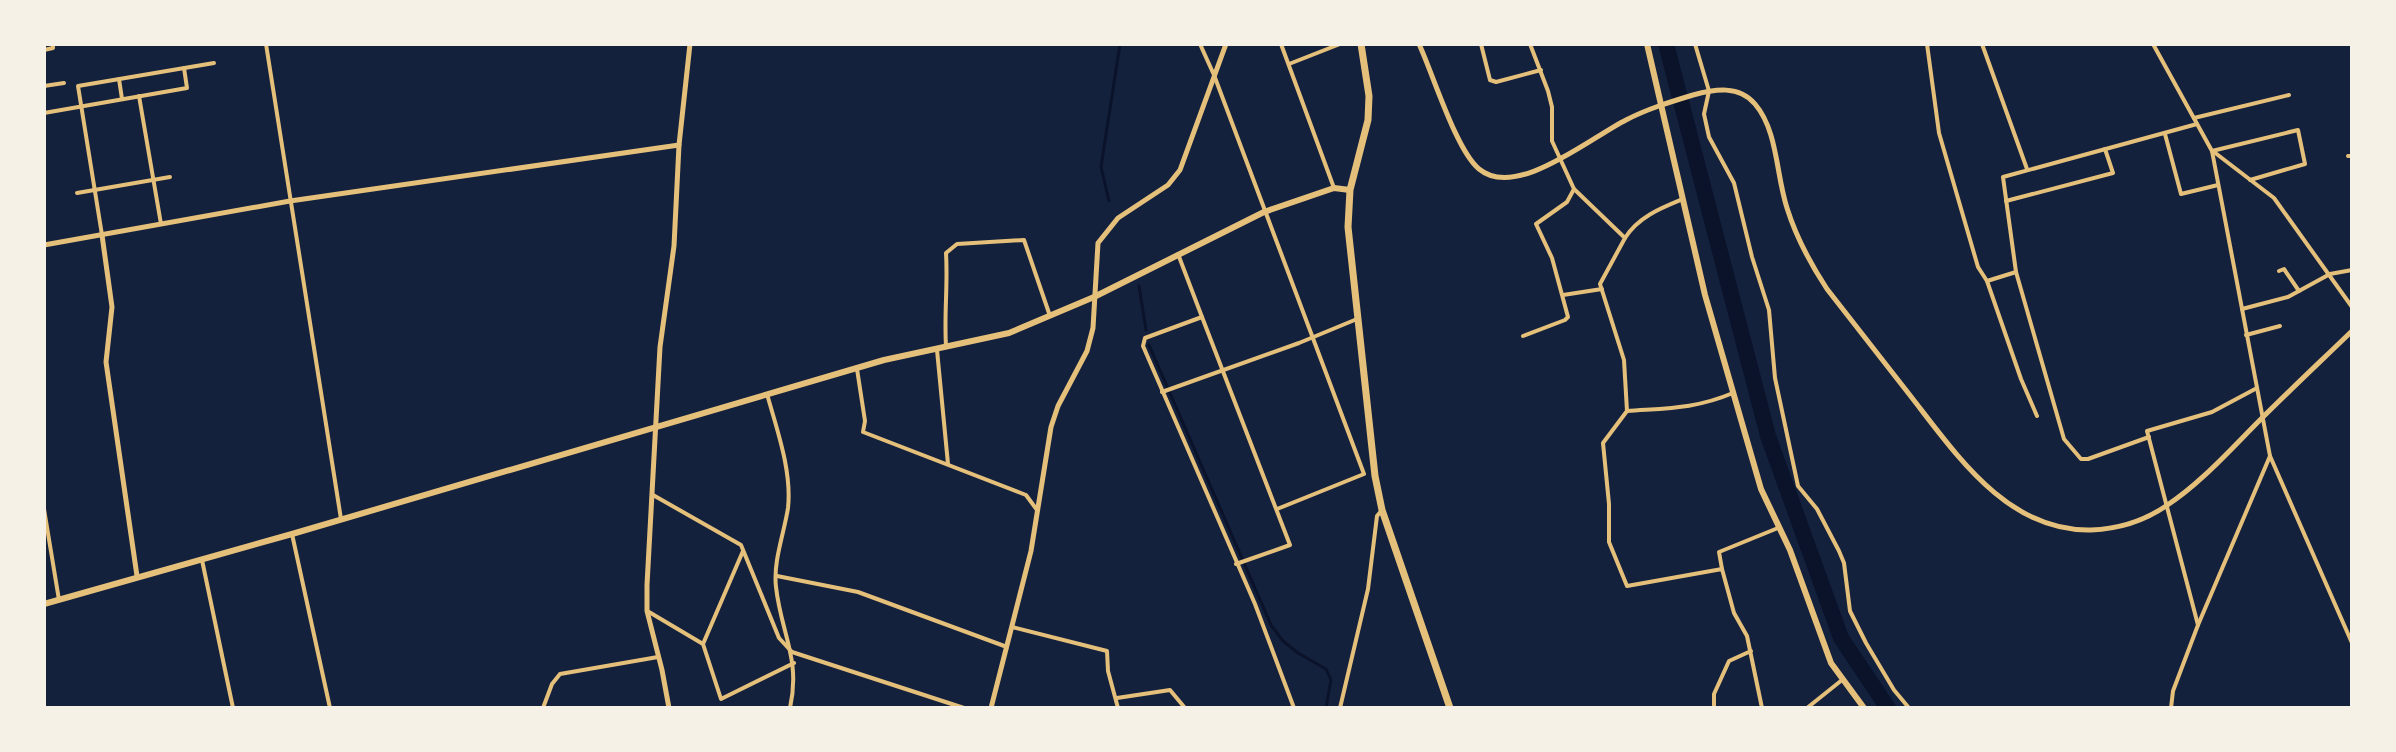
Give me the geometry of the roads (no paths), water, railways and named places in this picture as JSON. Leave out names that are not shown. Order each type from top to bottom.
[{"type":"highway","points":[[1361,44],[1369,96],[1368,120],[1350,190],[1348,227],[1375,476],[1382,510],[1450,708]]},
{"type":"main road","points":[[1647,44],[1664,103],[1705,295],[1761,489],[1790,550],[1823,644],[1842,680],[1864,708]]},
{"type":"main road","points":[[44,604],[856,368],[936,347],[1009,333],[1094,297],[1264,212],[1334,188],[1350,190]]},
{"type":"street","points":[[44,50],[53,48],[53,44]]},
{"type":"street","points":[[266,44],[341,519]]},
{"type":"street","points":[[669,708],[647,611],[654,426],[660,347],[674,246],[679,145],[690,44]]},
{"type":"street","points":[[1200,44],[1364,474]]},
{"type":"street","points":[[991,708],[1031,551],[1051,427],[1058,406],[1087,351],[1093,328],[1094,266],[1098,243],[1102,234],[1118,218],[1168,185],[1180,170],[1226,44]]},
{"type":"street","points":[[1281,44],[1334,188]]},
{"type":"street","points":[[1289,64],[1340,44]]},
{"type":"street","points":[[1419,44],[1463,149],[1479,169],[1496,178],[1516,177],[1562,158],[1627,119],[1664,103],[1727,89],[1754,103],[1767,123],[1794,228],[1808,260],[1827,289],[1967,466],[1997,496],[2019,512],[2066,529],[2101,529],[2140,520],[2177,498],[2217,464],[2352,331]]},
{"type":"street","points":[[1481,44],[1490,80],[1496,82],[1541,70]]},
{"type":"street","points":[[1530,44],[1552,107],[1552,141],[1574,189],[1625,238]]},
{"type":"street","points":[[1695,44],[1709,91],[1704,114],[1709,137],[1734,183],[1769,310],[1775,378],[1798,486],[1817,509],[1844,563],[1850,611],[1894,690],[1909,708]]},
{"type":"street","points":[[1927,44],[1939,133],[1978,267],[1987,281],[2037,416]]},
{"type":"street","points":[[1982,44],[2027,169]]},
{"type":"street","points":[[2153,44],[2212,151],[2270,456],[2352,643]]},
{"type":"street","points":[[137,576],[106,362],[112,307],[78,86],[214,63]]},
{"type":"street","points":[[44,113],[187,88],[184,68]]},
{"type":"street","points":[[119,79],[122,99]]},
{"type":"street","points":[[44,86],[64,83]]},
{"type":"street","points":[[2194,118],[2289,95]]},
{"type":"street","points":[[139,96],[161,224]]},
{"type":"street","points":[[2149,437],[2088,459],[2081,459],[2064,439],[2016,272],[2003,177],[2197,124]]},
{"type":"street","points":[[2212,151],[2298,130],[2305,164],[2250,180]]},
{"type":"street","points":[[2165,134],[2181,194],[2218,185]]},
{"type":"street","points":[[44,245],[290,201],[679,145]]},
{"type":"street","points":[[2006,201],[2113,173],[2105,149]]},
{"type":"street","points":[[2212,151],[2274,198],[2352,307]]},
{"type":"street","points":[[77,193],[170,177]]},
{"type":"street","points":[[1523,336],[1565,320],[1569,312],[1552,258],[1536,224],[1567,202],[1574,189]]},
{"type":"street","points":[[1683,199],[1650,214],[1630,230],[1601,279],[1624,360],[1627,411],[1603,443],[1609,542],[1627,586],[1722,569]]},
{"type":"street","points":[[946,346],[946,253],[957,244],[1024,240],[1050,316]]},
{"type":"street","points":[[1178,254],[1290,545],[1240,563]]},
{"type":"street","points":[[2279,271],[2284,269],[2299,291]]},
{"type":"street","points":[[2242,309],[2288,297],[2330,274],[2352,270]]},
{"type":"street","points":[[1987,281],[2016,272]]},
{"type":"street","points":[[1563,295],[1602,289]]},
{"type":"street","points":[[1202,317],[1145,338],[1143,346],[1240,563],[1294,708]]},
{"type":"street","points":[[1163,391],[1357,319]]},
{"type":"street","points":[[2246,335],[2280,326]]},
{"type":"street","points":[[936,347],[948,465]]},
{"type":"street","points":[[856,368],[865,421],[863,432],[1026,495],[1037,510]]},
{"type":"street","points":[[2198,625],[2147,431],[2212,412],[2257,388]]},
{"type":"street","points":[[1627,411],[1692,407],[1734,392]]},
{"type":"street","points":[[767,394],[784,459],[788,491],[776,576],[783,622],[794,663],[790,708]]},
{"type":"street","points":[[2171,708],[2173,691],[2198,625],[2270,456]]},
{"type":"street","points":[[1277,509],[1364,474],[1375,476]]},
{"type":"street","points":[[653,495],[741,545],[779,638],[792,652],[964,708]]},
{"type":"street","points":[[44,509],[59,600]]},
{"type":"street","points":[[1340,708],[1368,589],[1377,516],[1382,510]]},
{"type":"street","points":[[1762,708],[1747,636],[1731,606],[1719,552],[1779,528]]},
{"type":"street","points":[[292,534],[330,708]]},
{"type":"street","points":[[703,644],[744,549]]},
{"type":"street","points":[[202,560],[233,708]]},
{"type":"street","points":[[776,576],[858,592],[1007,647]]},
{"type":"street","points":[[647,611],[703,644],[721,699],[794,663]]},
{"type":"street","points":[[1012,627],[1107,651],[1108,671],[1118,708]]},
{"type":"street","points":[[1714,708],[1714,694],[1729,661],[1751,651]]},
{"type":"street","points":[[543,708],[552,684],[560,674],[659,657]]},
{"type":"street","points":[[1807,708],[1842,680]]},
{"type":"street","points":[[1116,698],[1170,690],[1185,708]]},
{"type":"waterway","points":[[1109,201],[1101,167],[1120,44]]},
{"type":"waterway","points":[[1666,44],[1768,436],[1841,638],[1888,708]]},
{"type":"waterway","points":[[1139,286],[1146,330]]},
{"type":"waterway","points":[[1149,345],[1271,625],[1283,641],[1326,669],[1331,680],[1326,708]]}]
